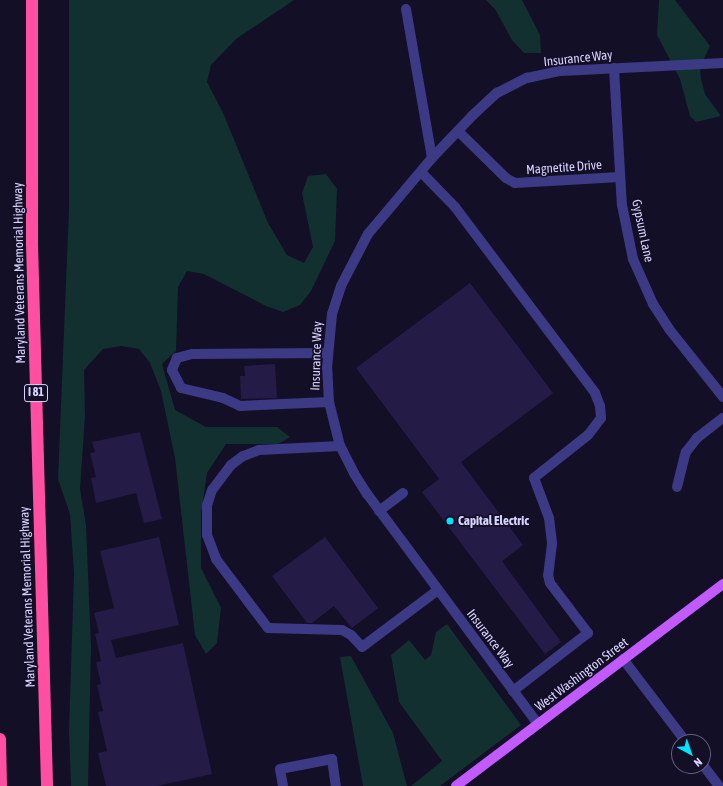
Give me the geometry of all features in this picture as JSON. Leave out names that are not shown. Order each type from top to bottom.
[{"type":"highway","name":"Maryland Veterans Memorial Highway","points":[[32,0],[32,244],[47,786]]},
{"type":"highway","points":[[0,739],[2,786]]},
{"type":"main road","name":"West Washington Street","points":[[456,786],[723,584]]},
{"type":"street","points":[[406,9],[432,158]]},
{"type":"street","name":"Insurance Way","points":[[538,724],[379,511],[354,473],[340,446],[329,402],[328,353],[332,314],[341,286],[354,259],[385,213],[432,158],[497,93],[527,78],[561,71],[723,63]]},
{"type":"street","name":"Gypsum Lane","points":[[614,68],[620,177],[628,240],[640,277],[669,329],[723,397]]},
{"type":"street","name":"Magnetite Drive","points":[[458,131],[506,178],[515,183],[620,177]]},
{"type":"street","points":[[421,172],[455,207],[595,393],[600,406],[600,418],[588,435],[534,478],[550,518],[552,544],[548,575],[550,583],[588,633],[513,691]]},
{"type":"street","points":[[328,353],[192,354],[177,358],[172,370],[181,388],[224,398],[240,406],[329,402]]},
{"type":"street","points":[[677,487],[686,452],[697,438],[723,418]]},
{"type":"street","points":[[340,446],[259,450],[243,456],[231,465],[212,490],[207,505],[207,535],[216,559],[268,628],[342,630],[362,647],[438,590]]},
{"type":"street","points":[[379,511],[403,493]]},
{"type":"street","points":[[623,659],[680,734]]},
{"type":"street","points":[[283,786],[280,769],[332,759],[336,786]]},
{"type":"street","points":[[710,774],[719,786]]},
{"type":"green space","points":[[69,0],[294,0],[236,39],[211,65],[207,82],[224,115],[268,223],[287,255],[304,263],[313,247],[302,193],[308,176],[326,174],[337,189],[335,241],[311,291],[300,305],[283,312],[266,306],[204,274],[187,271],[178,287],[176,351],[162,364],[175,410],[206,427],[277,427],[290,437],[278,444],[226,444],[207,473],[201,514],[201,568],[221,608],[217,643],[206,654],[195,635],[175,458],[161,391],[150,363],[139,349],[121,346],[103,349],[84,370],[85,416],[80,489],[86,525],[91,647],[88,786],[71,786],[69,731],[74,573],[70,514],[58,479],[69,209]]},
{"type":"green space","points":[[486,0],[522,0],[540,35],[541,53],[524,53],[512,40],[495,9]]},
{"type":"green space","points":[[659,0],[675,0],[710,46],[700,67],[701,79],[705,94],[721,116],[696,122],[690,116],[680,79],[657,35]]},
{"type":"green space","points":[[447,624],[521,725],[440,786],[411,786],[442,761],[399,702],[391,655],[409,640],[425,660],[431,655],[436,632]]},
{"type":"green space","points":[[351,656],[393,733],[407,786],[363,786],[340,657]]},
{"type":"building","points":[[470,283],[553,393],[461,462],[523,545],[502,561],[561,642],[545,654],[422,492],[439,479],[356,368]]},
{"type":"building","points":[[275,364],[277,398],[241,399],[240,376],[245,376],[244,366]]},
{"type":"building","points":[[140,432],[162,519],[144,523],[136,493],[96,503],[91,478],[96,477],[90,453],[95,452],[92,442]]},
{"type":"building","points":[[159,537],[179,625],[111,640],[116,658],[183,643],[212,774],[157,786],[106,786],[98,753],[107,751],[98,712],[103,711],[97,685],[101,684],[96,662],[101,661],[95,634],[99,633],[94,613],[114,608],[100,551]]},
{"type":"building","points":[[325,537],[378,608],[352,628],[334,606],[312,623],[307,623],[272,576]]},
{"type":"place","name":"Capital Electric","points":[[450,521]]}]
